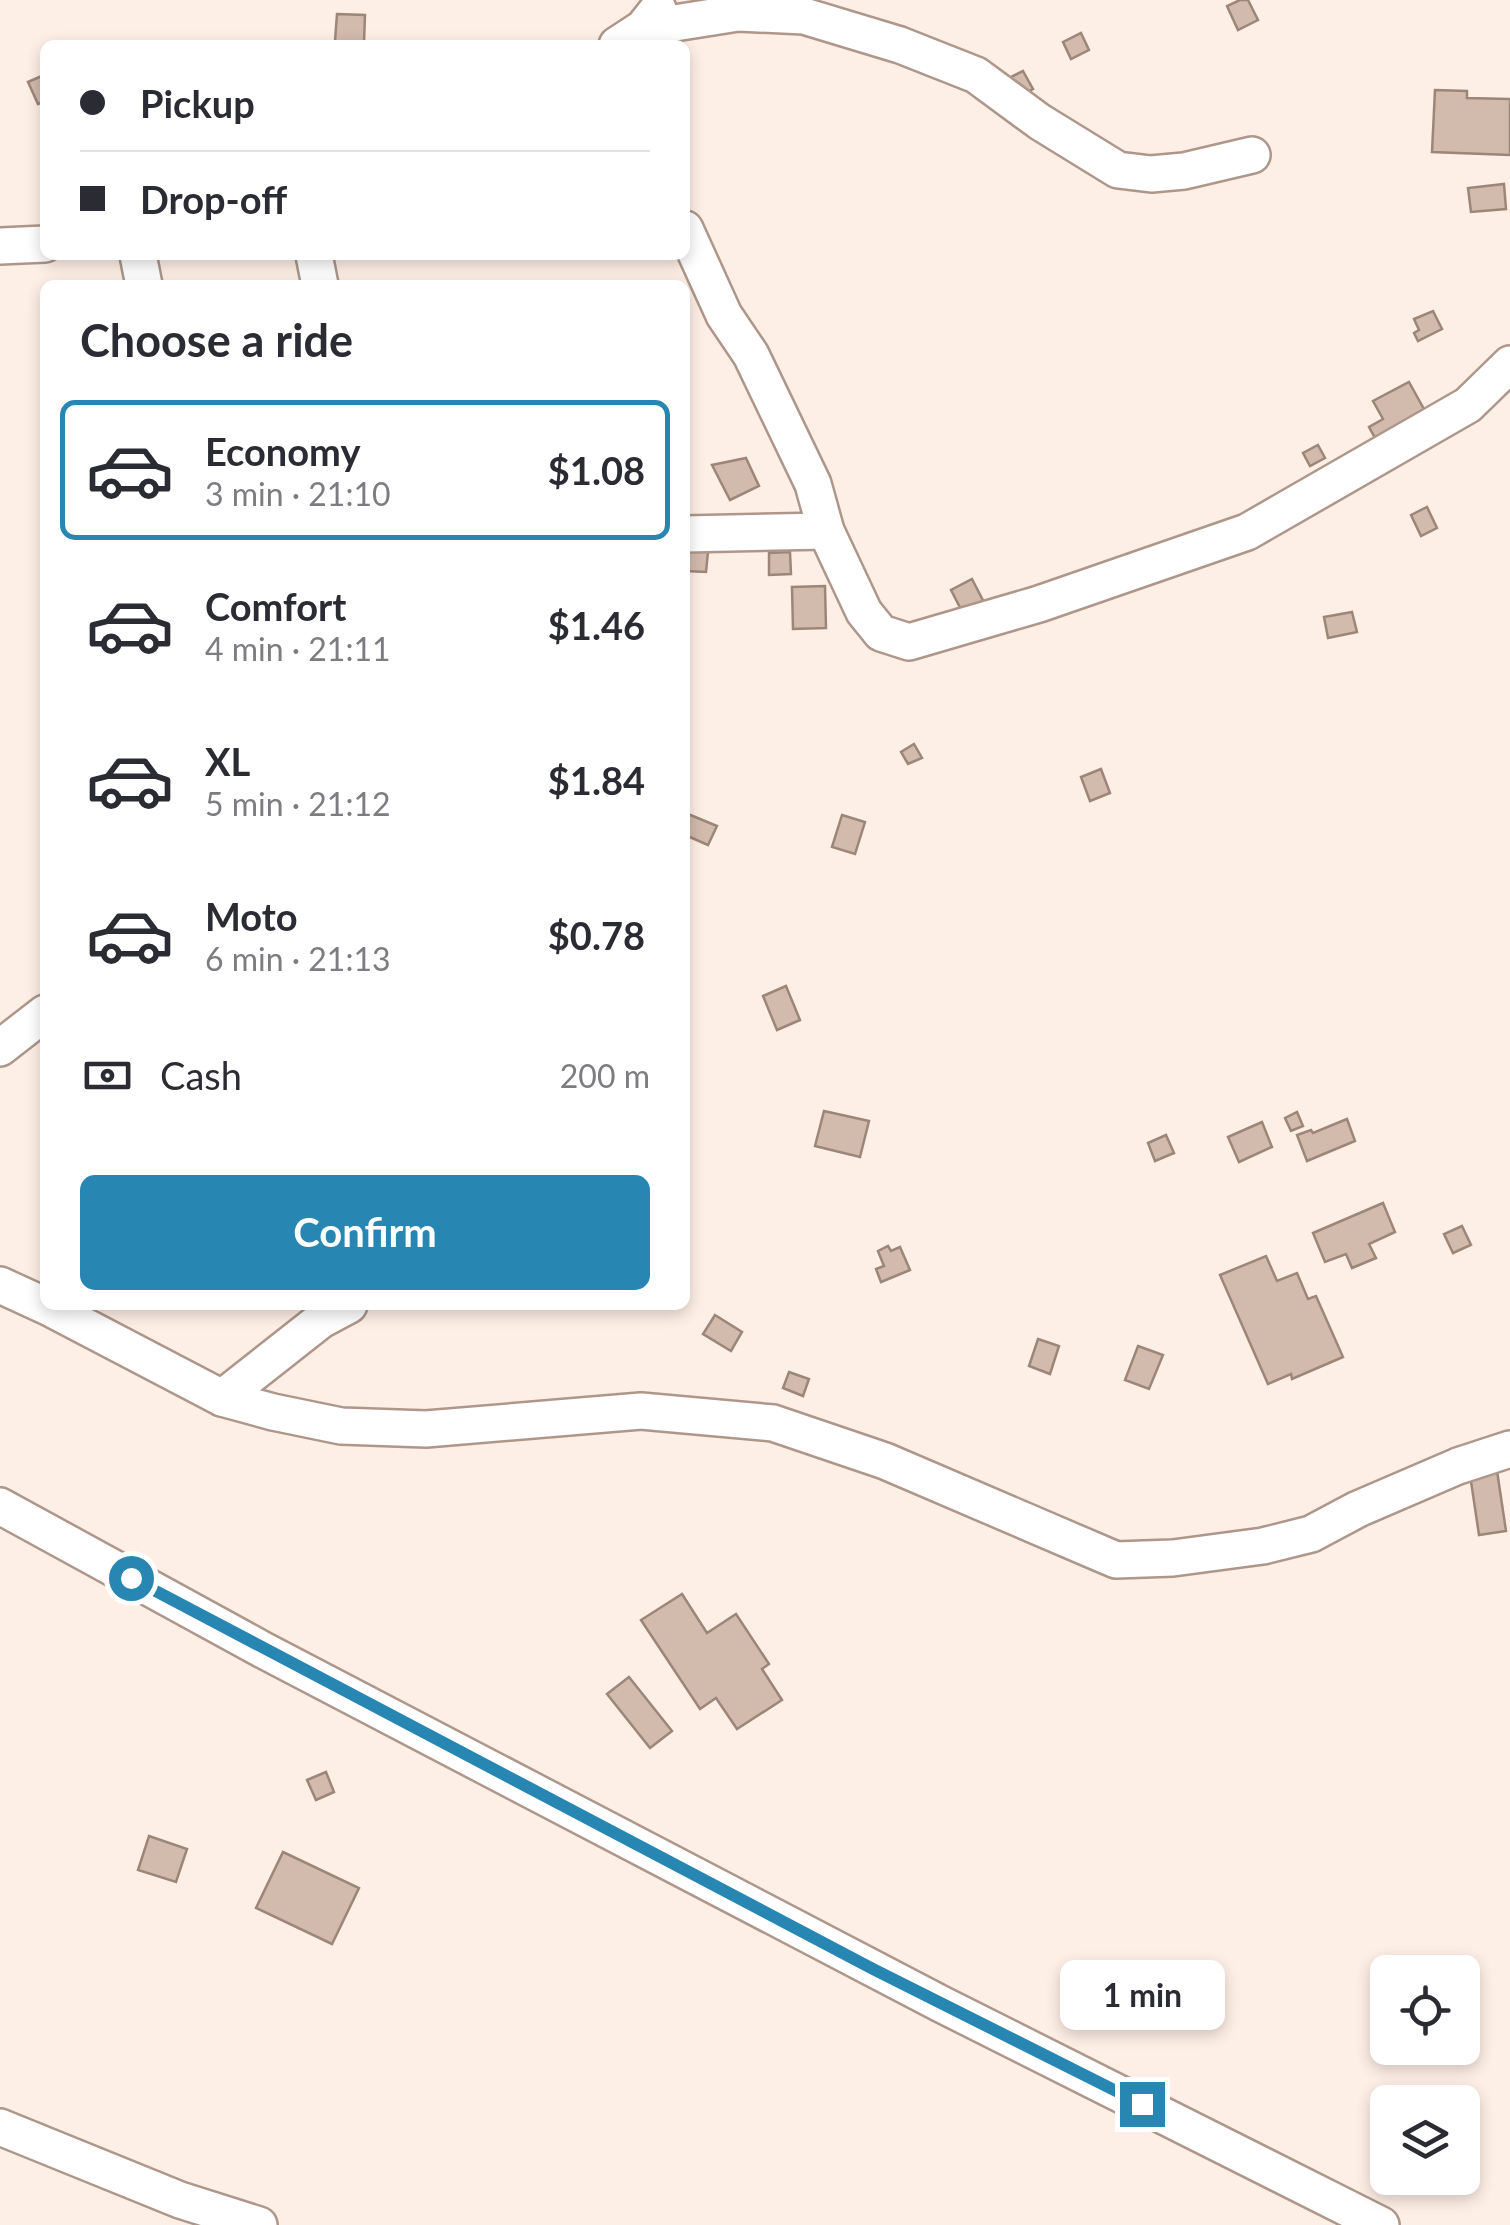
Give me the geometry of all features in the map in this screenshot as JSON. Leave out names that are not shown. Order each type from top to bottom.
[{"type":"street","points":[[642,24],[738,13],[804,16],[900,45],[976,75],[1040,122],[1118,170],[1151,174],[1184,171],[1252,155]]},
{"type":"street","points":[[690,241],[724,315],[752,354],[813,484],[826,531],[864,612],[881,633],[909,642],[1038,604],[1247,532],[1468,405],[1510,364]]},
{"type":"street","points":[[0,246],[40,244]]},
{"type":"street","points":[[690,534],[826,531]]},
{"type":"street","points":[[0,1048],[40,1018]]},
{"type":"street","points":[[0,1285],[40,1302]]},
{"type":"street","points":[[56,1310],[222,1398],[341,1426],[426,1429],[641,1411],[773,1423],[885,1461],[1116,1560],[1173,1558],[1264,1546],[1312,1534],[1358,1509],[1458,1466],[1510,1449]]},
{"type":"street","points":[[222,1398],[321,1320],[340,1310]]},
{"type":"street","points":[[0,1506],[262,1650],[906,1986],[1381,2225]]},
{"type":"street","points":[[0,2127],[180,2200],[260,2225]]},
{"type":"building","points":[[1248,0],[1258,20],[1238,30],[1227,6]]},
{"type":"building","points":[[337,14],[365,15],[364,40],[335,40]]},
{"type":"building","points":[[1081,33],[1089,50],[1071,59],[1063,42]]},
{"type":"building","points":[[1023,71],[1033,89],[1013,100],[1003,81]]},
{"type":"building","points":[[40,77],[40,103],[38,104],[28,82]]},
{"type":"building","points":[[1435,90],[1467,91],[1467,98],[1510,99],[1510,155],[1432,152]]},
{"type":"building","points":[[1504,184],[1506,209],[1471,212],[1468,188]]},
{"type":"building","points":[[1433,311],[1442,329],[1418,341],[1414,319]]},
{"type":"building","points":[[1409,382],[1430,420],[1380,447],[1369,427],[1383,419],[1373,401]]},
{"type":"building","points":[[1318,445],[1325,458],[1310,466],[1303,453]]},
{"type":"building","points":[[746,458],[759,486],[730,500],[712,465]]},
{"type":"building","points":[[1427,507],[1437,528],[1421,536],[1411,515]]},
{"type":"building","points":[[690,550],[708,552],[706,572],[690,571]]},
{"type":"building","points":[[790,552],[791,574],[769,575],[769,553]]},
{"type":"building","points":[[972,579],[989,612],[968,623],[951,590]]},
{"type":"building","points":[[825,586],[826,628],[793,629],[792,587]]},
{"type":"building","points":[[1352,612],[1357,632],[1328,638],[1324,617]]},
{"type":"building","points":[[914,744],[922,758],[908,764],[901,752]]},
{"type":"building","points":[[1101,769],[1110,793],[1090,801],[1081,777]]},
{"type":"building","points":[[690,815],[717,826],[708,845],[690,837]]},
{"type":"building","points":[[842,815],[865,822],[855,854],[832,847]]},
{"type":"building","points":[[786,986],[800,1020],[777,1030],[763,996]]},
{"type":"building","points":[[824,1111],[869,1121],[860,1157],[815,1146]]},
{"type":"building","points":[[1297,1112],[1303,1126],[1291,1131],[1285,1118]]},
{"type":"building","points":[[1347,1119],[1355,1141],[1307,1161],[1297,1135]]},
{"type":"building","points":[[1262,1122],[1272,1147],[1239,1162],[1228,1137]]},
{"type":"building","points":[[1166,1135],[1174,1153],[1155,1161],[1148,1143]]},
{"type":"building","points":[[1383,1203],[1395,1232],[1369,1244],[1376,1258],[1352,1268],[1346,1254],[1325,1262],[1313,1233]]},
{"type":"building","points":[[1462,1226],[1471,1245],[1453,1253],[1444,1234]]},
{"type":"building","points":[[888,1246],[891,1251],[900,1247],[910,1270],[881,1282],[876,1269],[884,1266],[878,1251]]},
{"type":"building","points":[[1266,1256],[1277,1281],[1297,1273],[1308,1299],[1316,1296],[1343,1357],[1292,1379],[1291,1374],[1268,1384],[1220,1275]]},
{"type":"building","points":[[715,1315],[742,1332],[731,1351],[703,1334]]},
{"type":"building","points":[[1038,1339],[1059,1346],[1050,1374],[1029,1366]]},
{"type":"building","points":[[1138,1346],[1163,1355],[1149,1389],[1125,1380]]},
{"type":"building","points":[[789,1372],[809,1379],[803,1396],[783,1388]]},
{"type":"building","points":[[1496,1464],[1506,1531],[1479,1535],[1469,1468]]},
{"type":"building","points":[[682,1594],[707,1633],[736,1614],[769,1664],[762,1669],[782,1700],[737,1729],[716,1698],[700,1709],[641,1620]]},
{"type":"building","points":[[629,1677],[672,1731],[650,1748],[607,1694]]},
{"type":"building","points":[[326,1772],[334,1792],[316,1800],[307,1780]]},
{"type":"building","points":[[149,1836],[187,1849],[176,1882],[138,1870]]},
{"type":"building","points":[[283,1852],[359,1888],[332,1944],[256,1908]]},
{"type":"route","points":[[131,1578],[873,1969],[1142,2104]]}]
